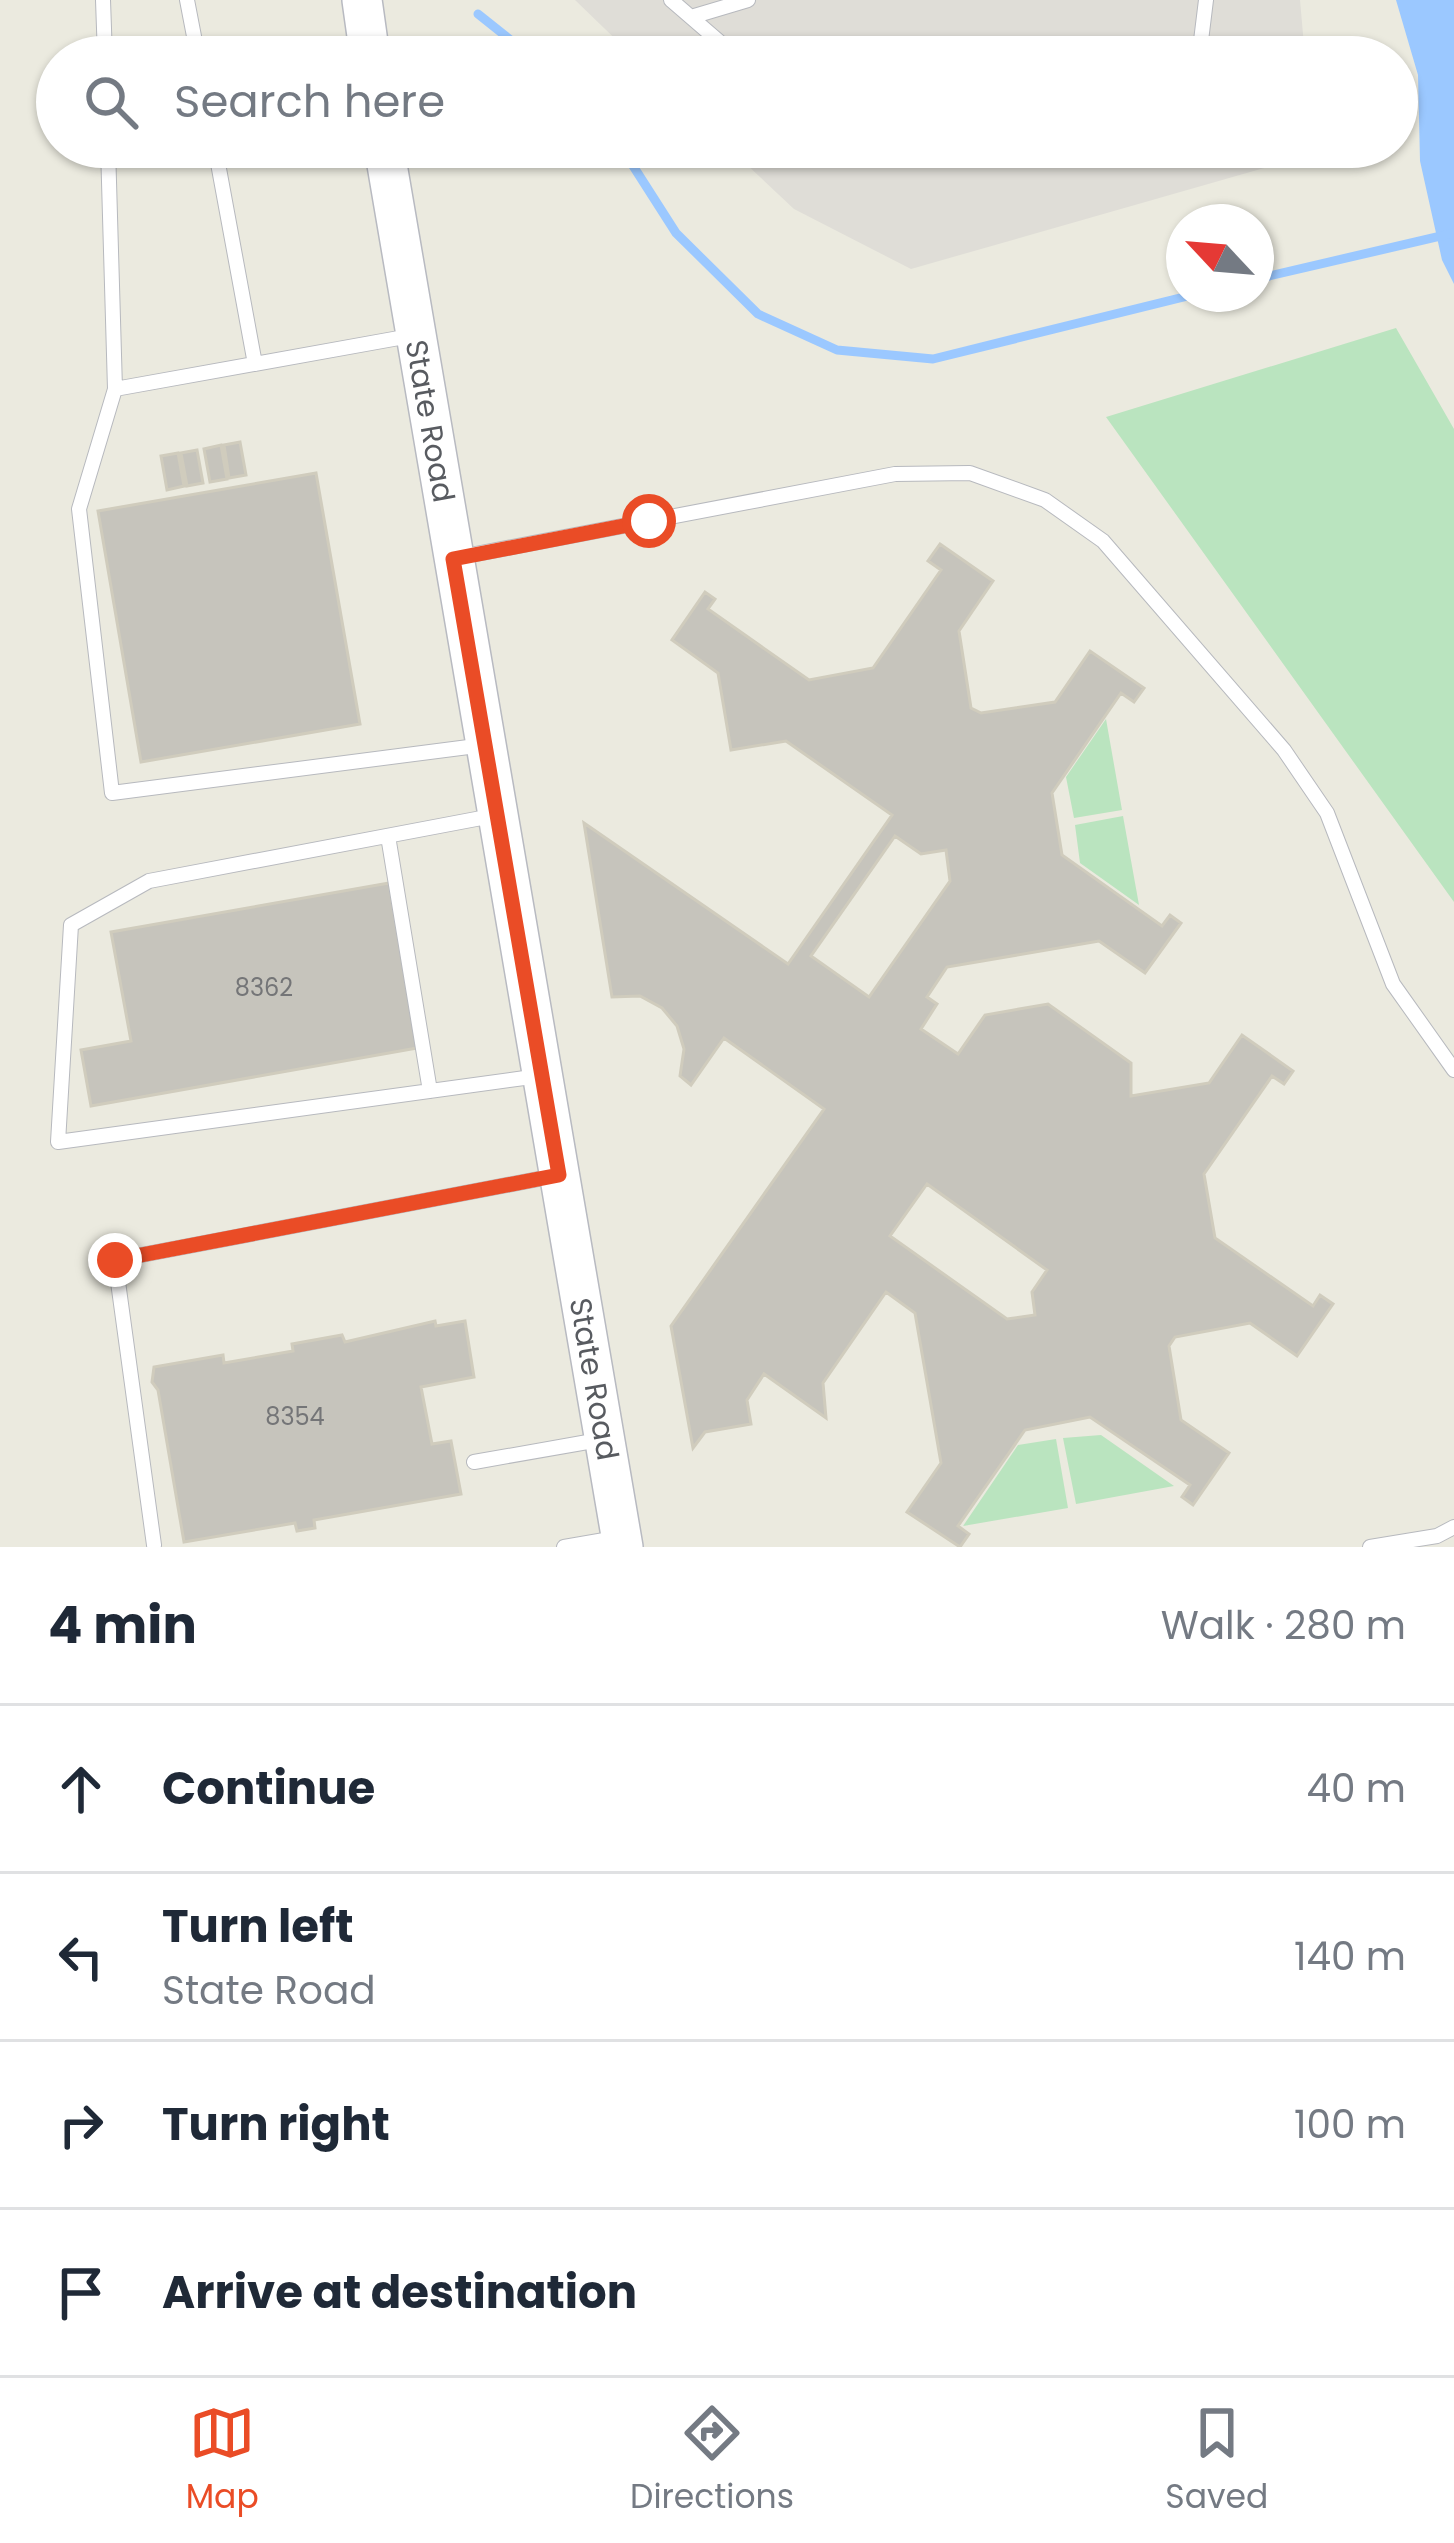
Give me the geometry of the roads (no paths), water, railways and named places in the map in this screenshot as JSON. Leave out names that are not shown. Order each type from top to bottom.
[{"type":"main road","points":[[362,0],[367,36]]},
{"type":"main road","name":"State Road","points":[[387,168],[622,1542]]},
{"type":"lane","points":[[103,0],[104,36]]},
{"type":"lane","points":[[188,0],[194,36]]},
{"type":"lane","points":[[670,0],[713,36]]},
{"type":"lane","points":[[691,17],[748,0]]},
{"type":"lane","points":[[1202,36],[1206,0]]},
{"type":"lane","points":[[109,168],[115,389],[79,509],[112,793],[485,745]]},
{"type":"lane","points":[[219,168],[255,364]]},
{"type":"lane","points":[[115,389],[415,335]]},
{"type":"lane","points":[[453,559],[895,474],[970,473],[1045,500],[1103,541],[1284,750],[1327,813],[1393,984],[1454,1070]]},
{"type":"lane","points":[[497,815],[148,881],[71,925],[58,1142],[542,1076]]},
{"type":"lane","points":[[388,836],[430,1091]]},
{"type":"lane","points":[[154,1545],[115,1260],[559,1175]]},
{"type":"lane","points":[[474,1462],[604,1439]]},
{"type":"lane","points":[[1370,1547],[1437,1536],[1454,1527]]},
{"type":"lane","points":[[564,1547],[622,1542]]},
{"type":"water","points":[[1396,0],[1454,0],[1454,284],[1442,260],[1420,161],[1418,36],[1407,36]]},
{"type":"waterway","points":[[478,14],[506,36]]},
{"type":"waterway","points":[[634,168],[676,233],[758,314],[837,350],[933,359],[1166,301]]},
{"type":"waterway","points":[[1274,275],[1454,233]]}]
